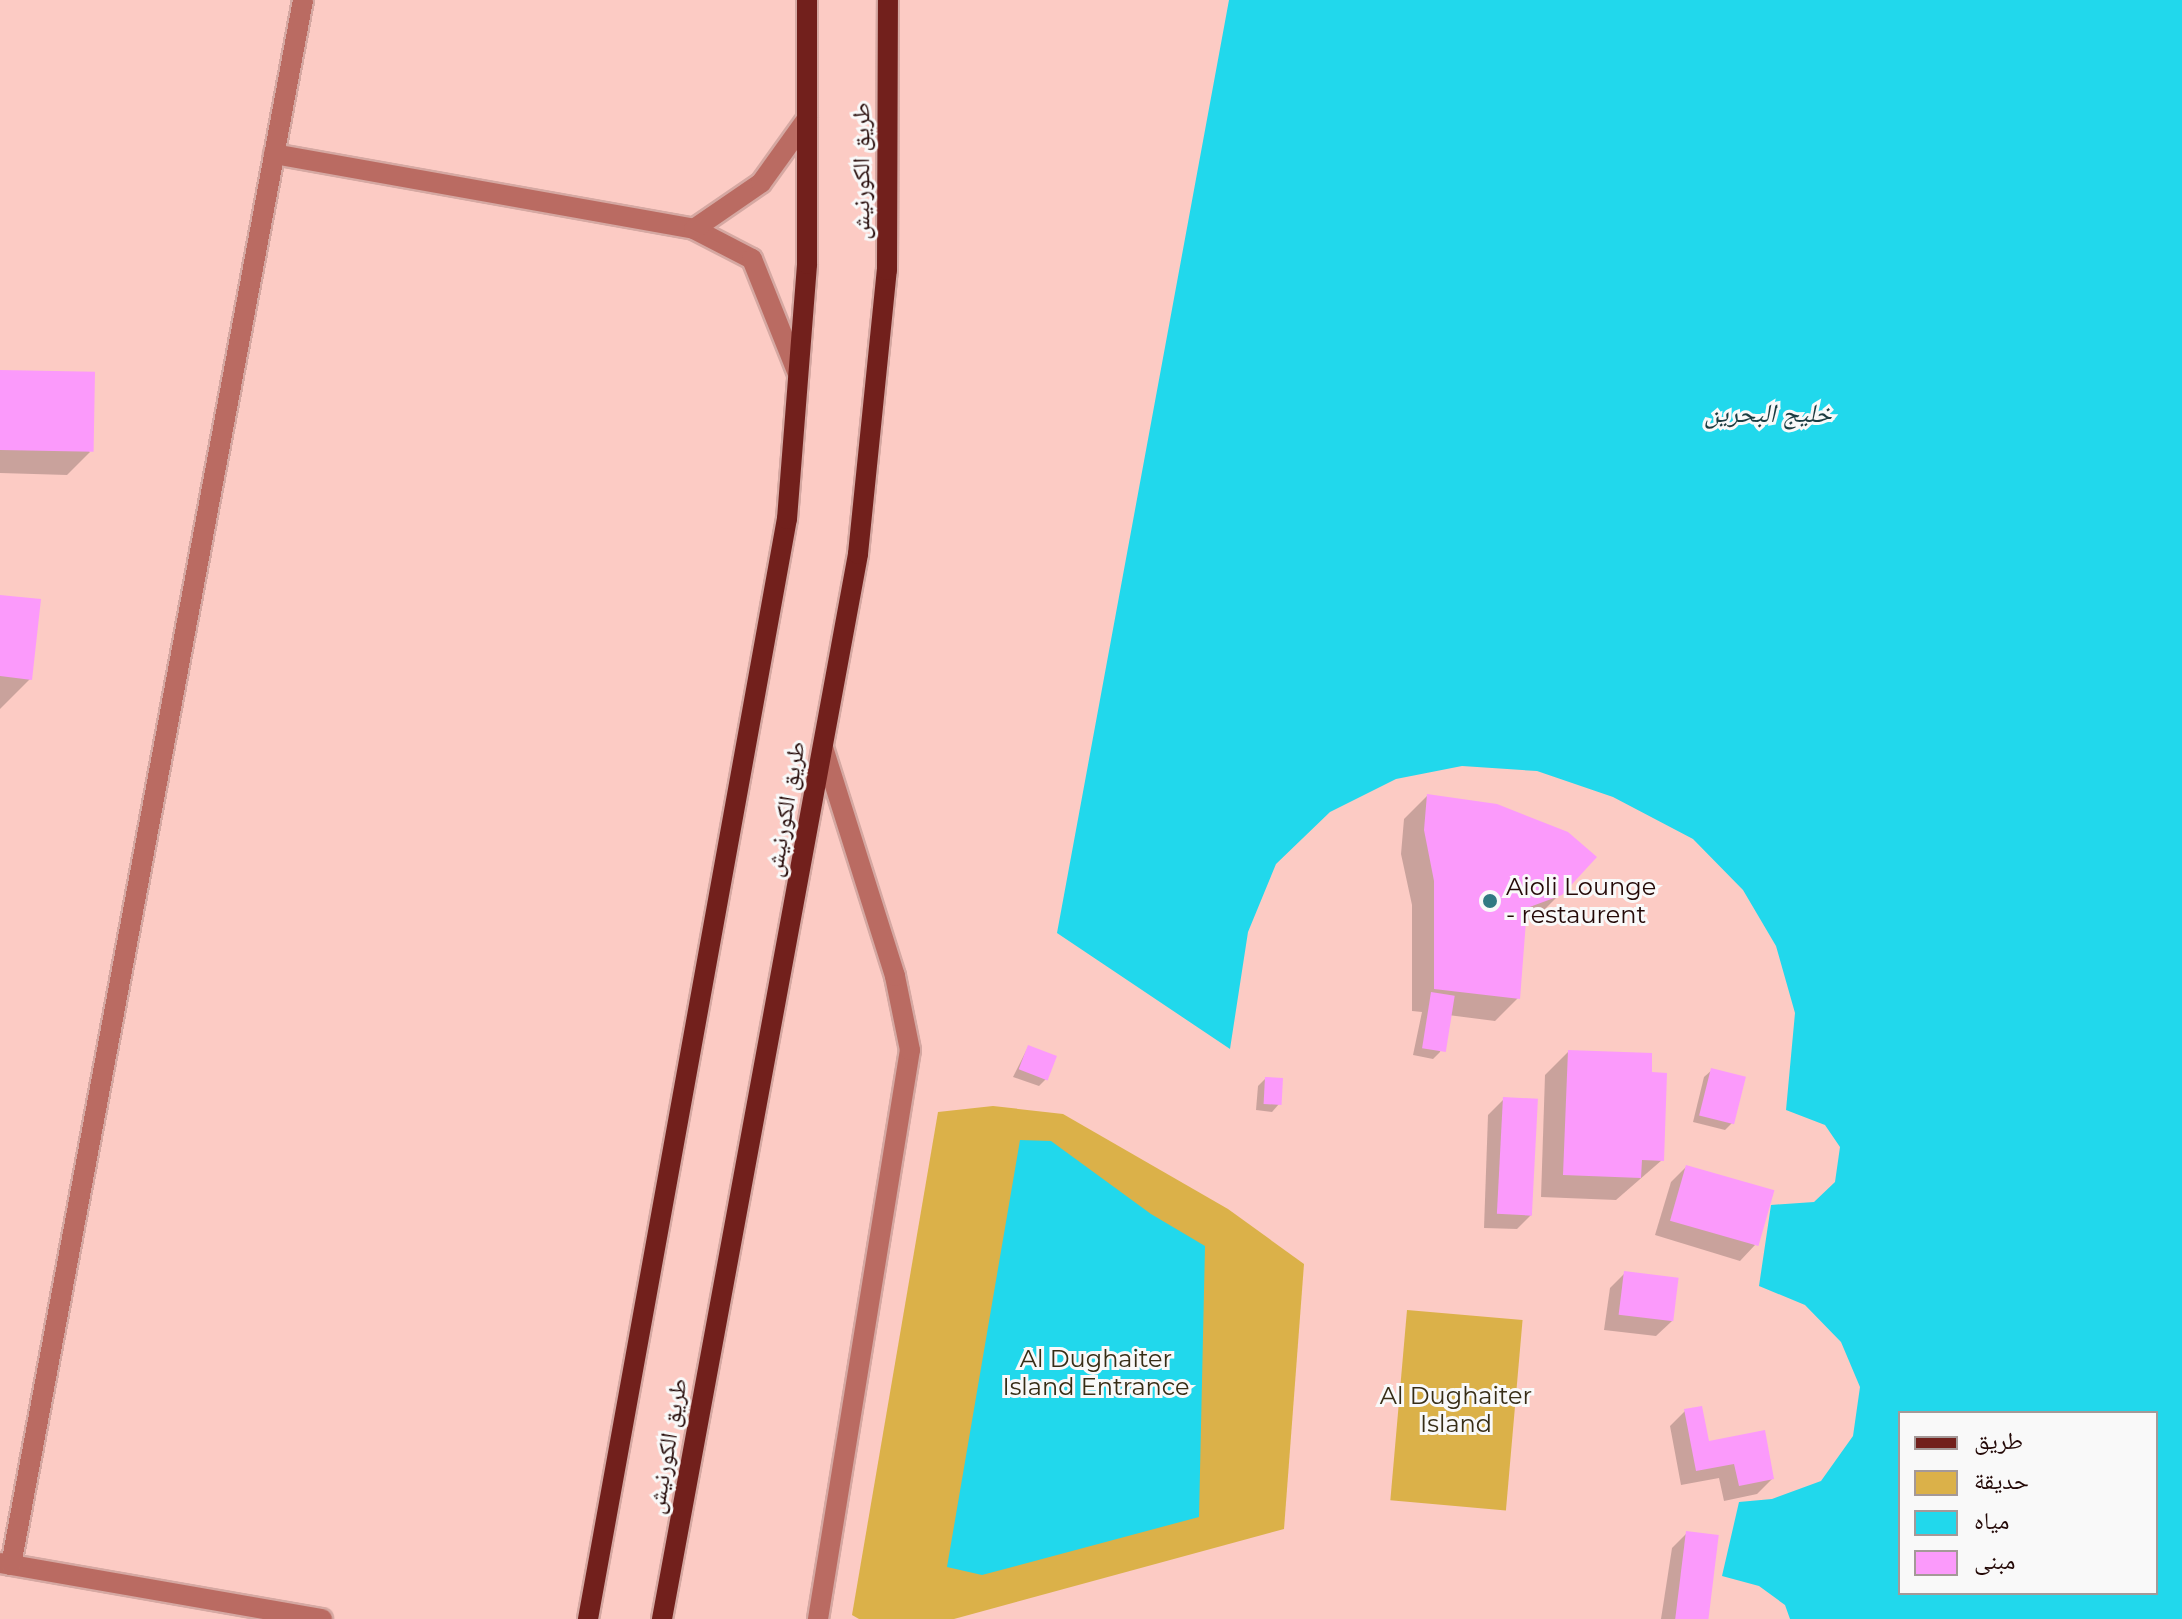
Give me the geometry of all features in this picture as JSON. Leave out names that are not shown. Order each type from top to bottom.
[{"type":"main road","name":"طريق الكورنيش","points":[[588,1619],[787,519],[807,264],[807,0]]},
{"type":"main road","name":"طريق الكورنيش","points":[[662,1619],[858,554],[887,270],[888,0]]},
{"type":"street","points":[[303,0],[5,1564],[322,1619]]},
{"type":"street","points":[[694,229],[761,183],[807,119]]},
{"type":"street","points":[[274,154],[694,229],[752,259],[798,375]]},
{"type":"street","points":[[818,1619],[910,1050],[895,976],[823,748]]},
{"type":"green space","name":"Al Dughaiter Island Entrance","points":[[993,1106],[1063,1114],[1228,1209],[1304,1264],[1284,1529],[954,1619],[859,1619],[852,1615],[938,1112]]},
{"type":"green space","name":"Al Dughaiter Island","points":[[1407,1310],[1523,1320],[1506,1510],[1390,1500]]},
{"type":"water","name":"خليج البحرين","points":[[1229,0],[2182,0],[2182,1619],[1790,1619],[1785,1605],[1759,1586],[1722,1576],[1739,1502],[1772,1499],[1821,1481],[1853,1436],[1860,1387],[1841,1342],[1805,1305],[1759,1286],[1771,1205],[1814,1202],[1835,1182],[1840,1147],[1825,1125],[1786,1110],[1795,1013],[1776,946],[1743,890],[1693,839],[1613,797],[1537,771],[1462,766],[1396,779],[1330,812],[1276,864],[1248,932],[1230,1049],[1057,933]]},
{"type":"water","points":[[1020,1140],[1051,1141],[1151,1214],[1205,1246],[1199,1517],[982,1575],[947,1567]]},
{"type":"building","points":[[0,370],[95,372],[94,452],[0,450]]},
{"type":"building","points":[[0,595],[41,599],[32,680],[0,676]]},
{"type":"building","name":"Aioli Lounge - restaurent","points":[[1427,794],[1497,804],[1568,832],[1597,857],[1562,895],[1527,908],[1520,999],[1434,989],[1434,881],[1424,830]]},
{"type":"building","points":[[1431,992],[1455,996],[1446,1052],[1422,1048]]},
{"type":"building","points":[[1028,1045],[1057,1056],[1048,1080],[1019,1069]]},
{"type":"building","points":[[1568,1050],[1652,1053],[1652,1072],[1667,1073],[1664,1161],[1642,1160],[1641,1178],[1563,1175]]},
{"type":"building","points":[[1711,1068],[1746,1077],[1734,1124],[1699,1116]]},
{"type":"building","points":[[1265,1077],[1283,1078],[1282,1105],[1264,1104]]},
{"type":"building","points":[[1503,1097],[1538,1099],[1532,1216],[1497,1214]]},
{"type":"building","points":[[1686,1165],[1774,1190],[1758,1246],[1670,1221]]},
{"type":"building","points":[[1624,1271],[1679,1278],[1673,1321],[1619,1315]]},
{"type":"building","points":[[1702,1406],[1709,1441],[1765,1430],[1774,1479],[1739,1486],[1734,1464],[1696,1471],[1684,1409]]},
{"type":"building","points":[[1686,1531],[1719,1535],[1708,1619],[1675,1619]]},
{"type":"place","name":"Aioli Lounge - restaurent","points":[[1490,901]]}]
